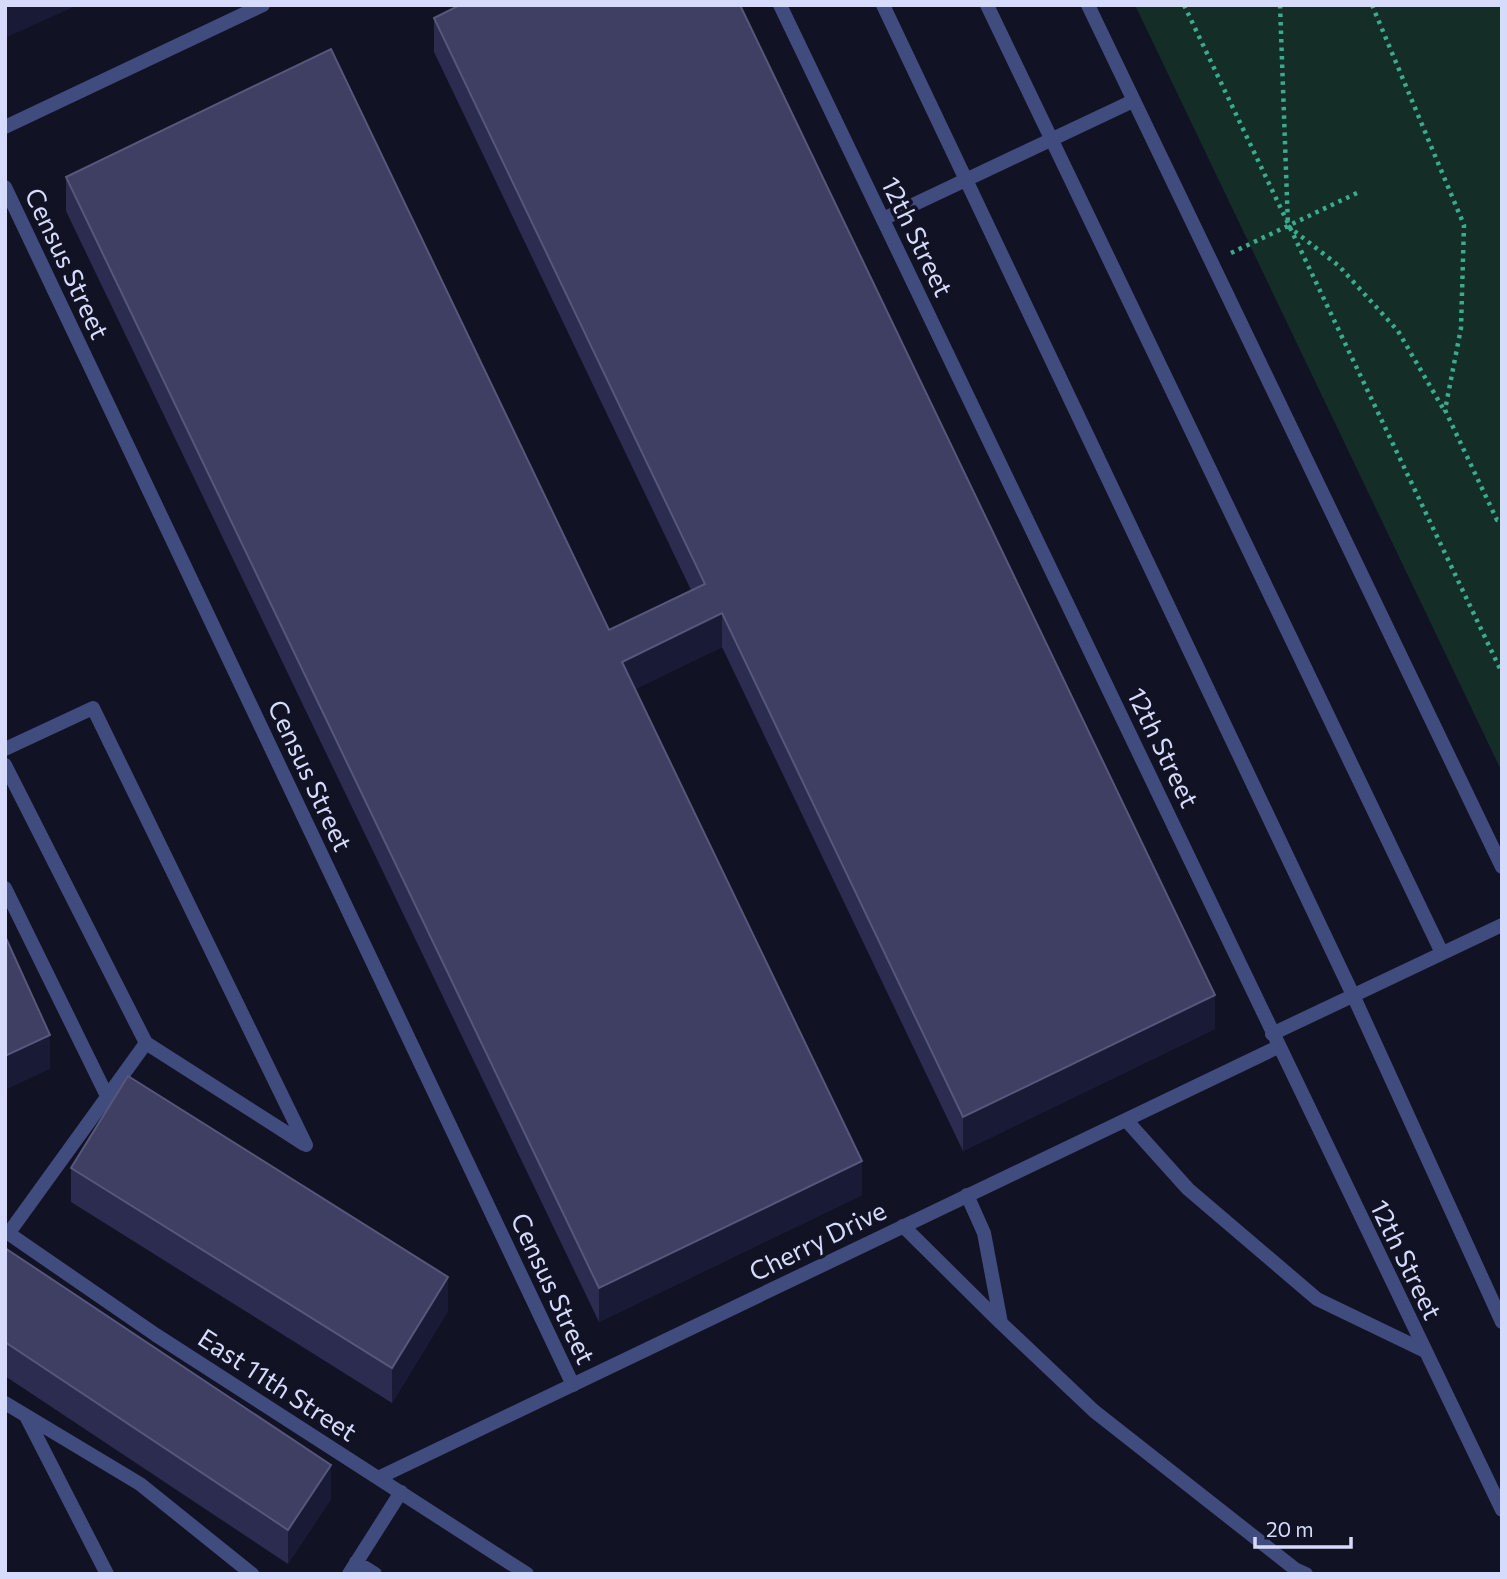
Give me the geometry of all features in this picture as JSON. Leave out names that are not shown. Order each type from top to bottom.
[{"type":"street","points":[[5,127],[263,5]]},
{"type":"street","name":"12th Street","points":[[780,5],[1502,1510]]},
{"type":"street","points":[[883,5],[1353,995],[1502,1322]]},
{"type":"street","points":[[987,5],[1442,953]]},
{"type":"street","points":[[1088,5],[1502,867]]},
{"type":"street","points":[[883,219],[1133,101]]},
{"type":"street","name":"Census Street","points":[[5,187],[573,1385]]},
{"type":"street","points":[[5,749],[93,708],[306,1145],[146,1043],[5,765]]},
{"type":"street","points":[[5,888],[107,1096]]},
{"type":"street","name":"Cherry Drive","points":[[378,1478],[1126,1120],[1353,995],[1502,925]]},
{"type":"street","points":[[7,1232],[146,1043]]},
{"type":"street","points":[[1126,1120],[1188,1189],[1317,1299],[1425,1351]]},
{"type":"street","points":[[968,1195],[984,1233],[1001,1323]]},
{"type":"street","points":[[904,1226],[1094,1411],[1294,1569],[1306,1574]]},
{"type":"street","name":"East 11th Street","points":[[7,1232],[156,1335],[527,1574]]},
{"type":"street","points":[[5,1403],[140,1484],[241,1568],[252,1574]]},
{"type":"street","points":[[26,1415],[107,1574]]},
{"type":"street","points":[[375,1574],[353,1568],[401,1492]]},
{"type":"path","points":[[1184,5],[1502,674]]},
{"type":"path","points":[[1279,5],[1286,98],[1288,226]]},
{"type":"path","points":[[1372,5],[1464,225],[1461,328],[1445,410]]},
{"type":"path","points":[[1211,262],[1357,193]]},
{"type":"path","points":[[1288,226],[1339,266],[1398,331],[1445,410],[1502,529]]},
{"type":"green space","points":[[1135,5],[1502,5],[1502,772]]},
{"type":"building","points":[[460,5],[740,5],[1215,995],[963,1117],[722,613],[622,662],[862,1161],[599,1288],[66,177],[331,49],[609,630],[705,584],[434,18]]},
{"type":"building","points":[[5,936],[50,1035],[5,1056]]},
{"type":"building","points":[[128,1076],[448,1277],[392,1368],[71,1168]]},
{"type":"building","points":[[5,1248],[331,1465],[288,1530],[5,1342]]}]
